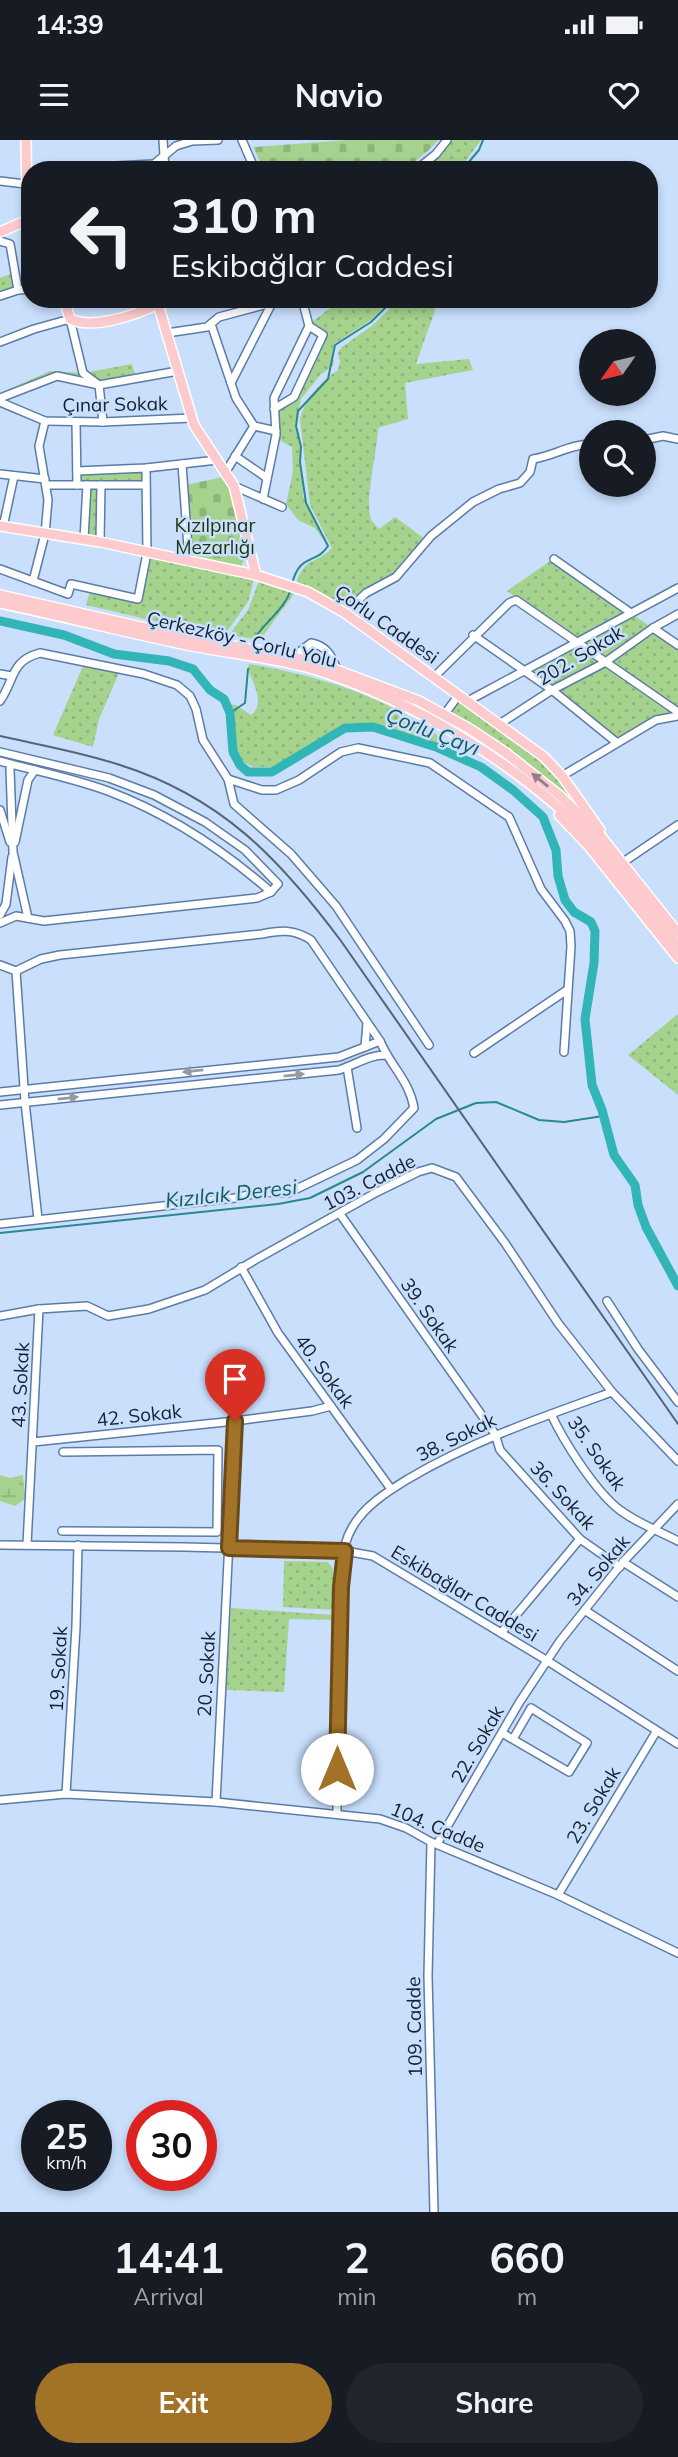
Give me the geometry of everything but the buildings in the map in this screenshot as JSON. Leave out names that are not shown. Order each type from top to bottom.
[{"type":"main road","points":[[26,140],[27,161]]},
{"type":"main road","points":[[0,226],[21,216]]},
{"type":"main road","points":[[0,232],[21,220]]},
{"type":"main road","points":[[67,308],[70,319],[86,324],[107,321],[144,308]]},
{"type":"main road","points":[[162,308],[194,425],[234,486],[256,575]]},
{"type":"main road","name":"Çorlu Caddesi","points":[[2,526],[100,542],[256,575],[309,592],[345,613],[544,757],[562,776],[622,863]]},
{"type":"main road","points":[[0,595],[185,637],[293,657],[337,670],[419,701],[506,754],[559,794],[599,834],[678,933]]},
{"type":"main road","name":"Çerkezköy - Çorlu Yolu","points":[[0,603],[183,645],[311,669],[371,691],[414,712],[500,763]]},
{"type":"main road","points":[[500,763],[553,803],[593,840],[678,946]]},
{"type":"main road","points":[[500,763],[581,837],[678,958]]},
{"type":"street","points":[[163,140],[164,161]]},
{"type":"street","points":[[158,161],[176,146],[202,140],[218,140]]},
{"type":"street","points":[[242,140],[251,161]]},
{"type":"street","points":[[427,161],[447,140]]},
{"type":"street","points":[[0,181],[21,184]]},
{"type":"street","points":[[0,241],[10,244],[18,290]]},
{"type":"street","points":[[0,296],[21,290]]},
{"type":"street","points":[[167,333],[207,327],[219,317],[253,308]]},
{"type":"street","points":[[231,383],[269,308]]},
{"type":"street","points":[[263,499],[276,431],[274,398],[309,326],[304,308]]},
{"type":"street","points":[[0,342],[70,319],[83,373],[99,385],[103,422]]},
{"type":"street","points":[[211,324],[236,398],[254,426],[276,431]]},
{"type":"street","points":[[274,409],[294,397],[323,335],[309,326]]},
{"type":"street","points":[[0,400],[57,376],[99,385],[178,371]]},
{"type":"street","name":"Çınar Sokak","points":[[0,400],[45,421],[103,422],[192,418]]},
{"type":"street","points":[[33,581],[45,534],[48,500],[39,446],[45,421]]},
{"type":"street","points":[[76,422],[77,485]]},
{"type":"street","points":[[225,473],[254,426]]},
{"type":"street","points":[[656,437],[678,439]]},
{"type":"street","points":[[345,613],[366,593],[396,577],[431,536],[473,502],[499,489],[520,483],[530,472],[533,459],[549,457],[579,444]]},
{"type":"street","points":[[235,456],[267,478]]},
{"type":"street","points":[[77,471],[146,468],[217,460]]},
{"type":"street","points":[[183,464],[189,562]]},
{"type":"street","points":[[0,569],[68,594],[71,584],[138,599],[147,553],[146,468]]},
{"type":"street","points":[[0,474],[77,485],[146,485]]},
{"type":"street","points":[[2,526],[14,476]]},
{"type":"street","points":[[85,540],[87,485]]},
{"type":"street","points":[[100,542],[101,485]]},
{"type":"street","points":[[234,486],[282,507]]},
{"type":"street","points":[[554,559],[631,613]]},
{"type":"street","points":[[444,715],[462,699],[678,588]]},
{"type":"street","points":[[433,678],[474,635],[509,603],[516,600],[678,714]]},
{"type":"street","name":"202. Sokak","points":[[498,725],[552,690],[604,663],[653,628],[678,614]]},
{"type":"street","points":[[653,628],[678,645]]},
{"type":"street","points":[[474,635],[552,690],[616,743]]},
{"type":"street","points":[[293,657],[311,643],[317,644],[331,653],[337,670]]},
{"type":"street","points":[[0,701],[16,666],[30,655],[40,653],[144,674],[177,685],[190,696],[203,740],[228,779],[233,804],[291,855],[336,906],[429,1045]]},
{"type":"street","points":[[0,674],[12,676]]},
{"type":"street","points":[[562,776],[656,720],[678,714]]},
{"type":"street","points":[[228,779],[262,790],[276,790],[299,780],[341,752],[358,748],[430,763],[509,817],[541,889],[570,931],[564,1052]]},
{"type":"street","points":[[0,752],[109,778],[154,794],[205,822],[244,850],[278,884],[271,892],[257,898],[44,921],[16,916],[0,923]]},
{"type":"street","points":[[0,761],[107,791],[161,815],[235,860],[271,892]]},
{"type":"street","points":[[10,769],[13,852]]},
{"type":"street","points":[[0,915],[6,904],[13,852],[28,780],[35,770]]},
{"type":"street","points":[[0,810],[28,918]]},
{"type":"street","points":[[622,863],[676,829]]},
{"type":"street","points":[[0,965],[16,971],[41,959],[60,956],[262,934],[282,929],[300,932],[311,940],[380,1041],[386,1055],[408,1086],[414,1108],[384,1139],[357,1160],[288,1193],[262,1192],[235,1198],[0,1223]]},
{"type":"street","points":[[16,971],[25,1102],[38,1219]]},
{"type":"street","points":[[474,1053],[567,990]]},
{"type":"street","points":[[365,1047],[367,1022]]},
{"type":"street","points":[[0,1093],[339,1057],[380,1041]]},
{"type":"street","points":[[0,1105],[347,1067],[371,1055],[386,1055]]},
{"type":"street","points":[[347,1067],[356,1128]]},
{"type":"street","name":"103. Cadde","points":[[0,1316],[39,1309],[88,1306],[108,1316],[149,1309],[205,1290],[241,1267],[377,1192],[432,1168],[456,1177],[505,1242],[558,1324],[612,1392],[678,1461]]},
{"type":"street","name":"39. Sokak","points":[[340,1214],[495,1434]]},
{"type":"street","name":"40. Sokak","points":[[241,1267],[278,1333],[391,1489]]},
{"type":"street","points":[[607,1301],[638,1349],[678,1402]]},
{"type":"street","name":"43. Sokak","points":[[27,1545],[39,1309]]},
{"type":"street","name":"38. Sokak","points":[[345,1551],[352,1526],[369,1507],[391,1489],[436,1462],[495,1434],[612,1392]]},
{"type":"street","name":"42. Sokak","points":[[33,1442],[235,1421],[331,1406]]},
{"type":"street","name":"35. Sokak","points":[[551,1414],[582,1466],[616,1507],[634,1520],[678,1541]]},
{"type":"street","name":"20. Sokak","points":[[216,1802],[235,1421]]},
{"type":"street","name":"36. Sokak","points":[[495,1434],[500,1450],[580,1539],[678,1597]]},
{"type":"street","points":[[63,1452],[218,1450],[218,1532],[229,1546]]},
{"type":"street","name":"34. Sokak","points":[[546,1660],[621,1565],[678,1504]]},
{"type":"street","points":[[62,1531],[218,1532]]},
{"type":"street","points":[[501,1633],[580,1539]]},
{"type":"street","name":"Eskibağlar Caddesi","points":[[0,1545],[229,1546],[345,1551],[373,1556],[546,1660],[678,1744]]},
{"type":"street","name":"19. Sokak","points":[[66,1794],[78,1545]]},
{"type":"street","points":[[337,1813],[336,1726],[341,1587],[345,1551]]},
{"type":"street","points":[[586,1611],[678,1671]]},
{"type":"street","name":"22. Sokak","points":[[434,1843],[546,1660]]},
{"type":"street","points":[[502,1732],[513,1739],[569,1772],[587,1742],[531,1708],[513,1739]]},
{"type":"street","name":"23. Sokak","points":[[558,1895],[656,1732]]},
{"type":"street","name":"104. Cadde","points":[[0,1800],[66,1794],[216,1802],[380,1819],[558,1895],[677,1951]]},
{"type":"street","name":"109. Cadde","points":[[434,1843],[428,1976],[434,2212]]},
{"type":"green space","points":[[348,140],[438,140],[415,161],[260,161],[253,147]]},
{"type":"green space","points":[[452,140],[481,140],[466,161],[434,161]]},
{"type":"green space","points":[[15,272],[18,290],[0,296],[0,278]]},
{"type":"green space","points":[[330,308],[382,308],[371,320],[334,344],[334,365],[320,375],[301,399],[295,425],[300,448],[303,496],[324,541],[315,528],[298,520],[286,504],[293,472],[292,447],[279,440],[278,409],[295,398],[327,337],[312,322]]},
{"type":"green space","points":[[391,308],[436,308],[416,364],[469,359],[473,370],[405,383],[408,419],[378,428],[369,503],[372,521],[379,529],[395,517],[425,539],[395,577],[344,612],[296,585],[306,565],[332,548],[310,505],[300,419],[314,391],[338,370],[338,352]]},
{"type":"green space","points":[[132,364],[136,378],[99,385],[57,376],[0,398],[0,393],[50,371],[83,373]]},
{"type":"green space","points":[[146,468],[146,485],[101,485],[100,542],[84,539],[87,485],[77,485],[77,471]]},
{"type":"green space","name":"Kızılpınar Mezarlığı","points":[[223,477],[231,491],[247,553],[240,569],[188,560],[186,485]]},
{"type":"green space","points":[[148,557],[254,579],[248,602],[223,637],[86,605],[90,591],[139,602]]},
{"type":"green space","points":[[553,559],[678,646],[678,710],[507,591]]},
{"type":"green space","points":[[259,581],[295,592],[260,640],[229,635],[248,610]]},
{"type":"green space","points":[[573,641],[671,711],[671,714],[655,718],[616,742],[523,670]]},
{"type":"green space","points":[[249,664],[299,674],[349,689],[397,710],[440,737],[437,744],[406,737],[386,726],[347,723],[272,767],[253,767],[238,759],[224,704],[236,705],[251,715],[255,710],[258,700],[248,669]]},
{"type":"green space","points":[[83,666],[119,673],[99,719],[93,747],[53,735]]},
{"type":"green space","points":[[460,698],[544,758],[584,813],[448,715]]},
{"type":"green space","points":[[678,1014],[678,1095],[628,1055]]},
{"type":"green space","points":[[0,1475],[10,1478],[23,1475],[25,1499],[15,1506],[0,1501]]},
{"type":"green space","points":[[284,1561],[328,1562],[333,1569],[335,1610],[283,1607]]},
{"type":"green space","points":[[231,1608],[333,1615],[336,1620],[289,1619],[284,1692],[226,1690]]},
{"type":"waterway","points":[[470,161],[483,140]]},
{"type":"waterway","points":[[292,584],[299,567],[328,546],[306,503],[300,462],[301,447],[296,426],[298,411],[328,379],[335,345],[371,322],[385,308]]},
{"type":"waterway","points":[[254,639],[280,609],[291,589]]},
{"type":"waterway","name":"Çorlu Çayı","points":[[0,621],[64,635],[114,654],[169,661],[193,669],[210,690],[224,699],[230,713],[233,752],[240,765],[248,772],[272,772],[345,728],[373,727],[436,747],[481,767],[513,790],[543,817],[556,850],[558,876],[565,900],[574,912],[591,922],[595,931],[594,963],[585,1019],[592,1085],[614,1155],[635,1185],[638,1205],[646,1227],[678,1286]]},
{"type":"waterway","points":[[230,713],[245,703],[248,669]]},
{"type":"waterway","name":"Kızılcık Deresi","points":[[0,1233],[278,1204],[310,1198],[363,1172],[436,1119],[476,1103],[496,1102],[539,1120],[564,1122],[603,1116]]},
{"type":"railway","points":[[0,736],[90,756],[156,778],[218,813],[270,857],[295,883],[341,941],[678,1424]]},
{"type":"route","points":[[235,1421],[229,1548],[345,1551],[341,1587],[337,1769]]}]
